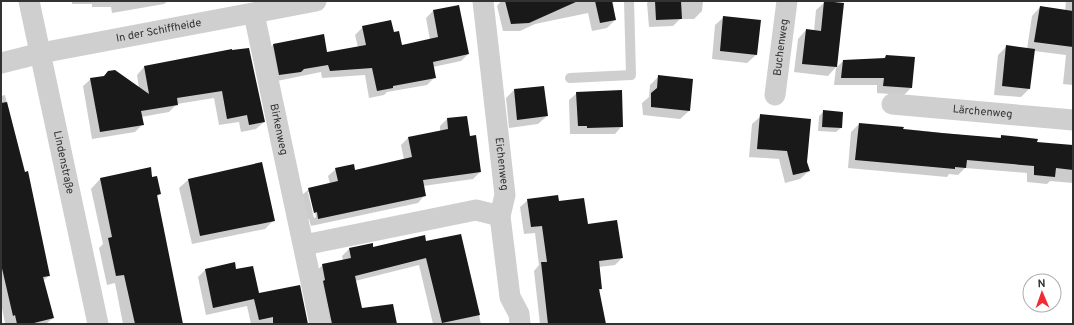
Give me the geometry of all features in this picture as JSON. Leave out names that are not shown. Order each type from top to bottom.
[{"type":"street","name":"Lindenstraße","points":[[29,1],[98,324]]},
{"type":"street","name":"In der Schiffheide","points":[[1,63],[41,53],[254,14],[316,1]]},
{"type":"street","name":"Eichenweg","points":[[483,1],[505,195],[500,216],[510,297],[519,314],[520,324]]},
{"type":"street","name":"Buchenweg","points":[[775,95],[787,1]]},
{"type":"street","name":"Birkenweg","points":[[254,14],[320,324]]},
{"type":"street","name":"Lärchenweg","points":[[892,104],[1073,120]]},
{"type":"street","points":[[304,245],[476,210],[500,216]]},
{"type":"lane","points":[[570,78],[631,75],[629,1]]},
{"type":"building","points":[[505,1],[578,1],[529,23],[511,24]]},
{"type":"building","points":[[595,1],[612,1],[616,20],[600,23]]},
{"type":"building","points":[[655,1],[681,1],[682,19],[656,20]]},
{"type":"building","points":[[824,1],[844,3],[837,67],[802,64],[806,29],[821,31]]},
{"type":"building","points":[[459,5],[469,54],[433,62],[436,78],[393,86],[393,88],[377,91],[372,68],[330,71],[328,65],[304,69],[301,72],[279,75],[273,44],[324,34],[327,52],[366,45],[362,26],[391,20],[394,32],[399,31],[402,45],[438,37],[433,10]]},
{"type":"building","points":[[1040,6],[1073,11],[1073,47],[1034,42]]},
{"type":"building","points":[[723,16],[761,20],[757,55],[720,51]]},
{"type":"building","points":[[1006,45],[1035,49],[1030,89],[1002,86]]},
{"type":"building","points":[[249,48],[265,122],[249,125],[247,115],[227,119],[222,91],[177,98],[178,105],[141,111],[144,125],[100,132],[90,78],[104,76],[108,71],[115,70],[149,94],[144,66],[232,49]]},
{"type":"building","points":[[886,55],[915,57],[912,88],[883,86],[884,78],[841,78],[843,60],[885,58]]},
{"type":"building","points":[[658,75],[693,79],[690,111],[651,107],[651,93],[657,88]]},
{"type":"building","points":[[544,86],[548,116],[517,120],[514,89]]},
{"type":"building","points":[[622,90],[623,127],[587,128],[587,126],[578,126],[576,92]]},
{"type":"building","points":[[7,102],[25,172],[28,171],[50,276],[43,277],[54,318],[30,324],[17,324],[15,315],[13,316],[1,264],[1,103]]},
{"type":"building","points":[[823,110],[843,112],[842,128],[822,127]]},
{"type":"building","points":[[760,114],[811,119],[807,162],[810,171],[793,175],[787,151],[757,149]]},
{"type":"building","points":[[467,116],[470,136],[476,135],[481,172],[423,180],[426,196],[318,219],[317,212],[314,213],[308,188],[338,181],[335,168],[354,164],[355,170],[412,157],[408,137],[448,129],[447,118]]},
{"type":"building","points":[[859,123],[904,127],[903,129],[1001,138],[1001,135],[1038,139],[1037,142],[1073,145],[1073,170],[1056,168],[1055,177],[1034,175],[1034,166],[967,160],[966,168],[955,167],[955,169],[855,160]]},
{"type":"building","points":[[262,162],[275,221],[200,236],[188,179]]},
{"type":"building","points":[[151,167],[152,177],[157,176],[161,194],[157,195],[183,324],[135,324],[124,275],[116,276],[108,238],[112,237],[100,178]]},
{"type":"building","points":[[558,195],[559,201],[584,198],[588,224],[617,220],[623,258],[599,261],[602,289],[599,289],[606,324],[548,324],[541,262],[547,262],[542,226],[531,227],[527,199]]},
{"type":"building","points":[[461,234],[480,315],[442,323],[426,258],[355,276],[362,308],[393,304],[397,324],[332,324],[323,281],[325,280],[322,264],[351,258],[349,248],[373,243],[373,247],[425,235],[426,241]]},
{"type":"building","points":[[235,262],[236,269],[253,266],[259,293],[300,285],[308,324],[273,324],[273,317],[259,320],[254,299],[213,308],[205,269]]}]
